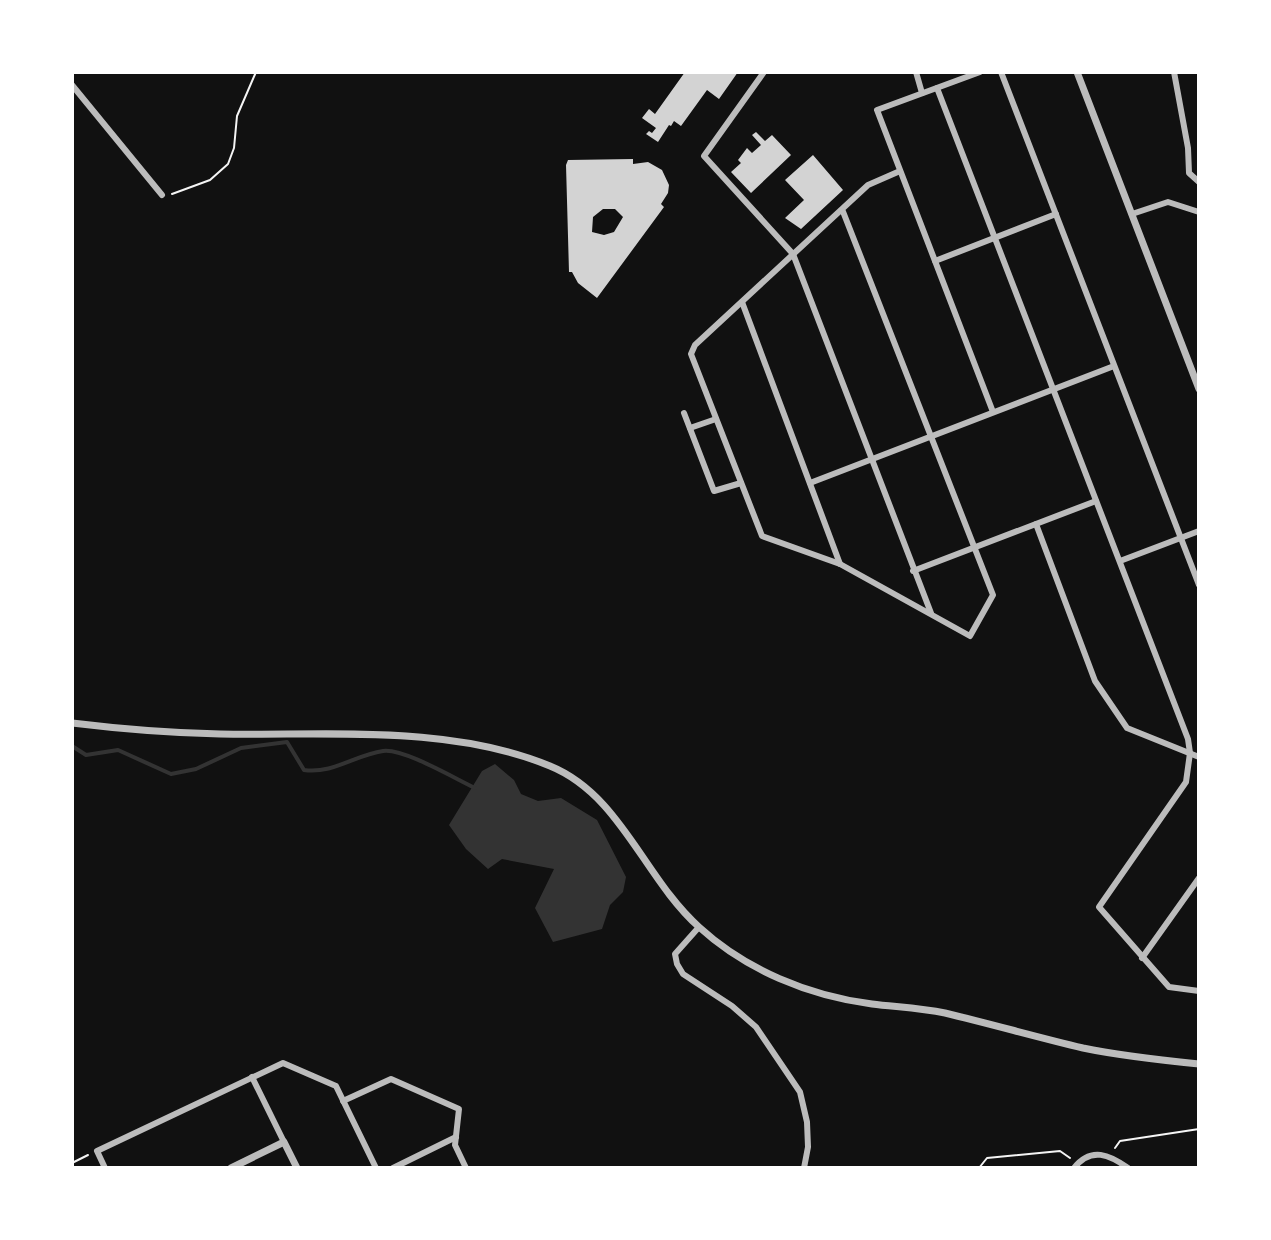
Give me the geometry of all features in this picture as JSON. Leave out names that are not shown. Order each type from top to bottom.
[{"type":"street","points":[[764,72],[704,156],[793,254],[931,613]]},
{"type":"street","points":[[916,72],[922,93]]},
{"type":"street","points":[[980,72],[877,110],[993,412]]},
{"type":"street","points":[[1001,72],[1199,585]]},
{"type":"street","points":[[1077,72],[1199,389]]},
{"type":"street","points":[[1174,72],[1188,148],[1189,173],[1199,182]]},
{"type":"street","points":[[72,85],[162,195]]},
{"type":"street","points":[[937,88],[1188,739],[1190,753],[1186,782],[1099,907],[1169,987],[1199,991]]},
{"type":"street","points":[[842,209],[993,595],[970,636],[840,564],[762,536],[691,354],[695,345],[742,302],[793,254],[868,185],[900,171]]},
{"type":"street","points":[[1132,214],[1168,202],[1199,212]]},
{"type":"street","points":[[935,261],[1056,214]]},
{"type":"street","points":[[742,302],[840,564]]},
{"type":"street","points":[[810,483],[1114,366]]},
{"type":"street","points":[[684,413],[714,491],[741,483]]},
{"type":"street","points":[[690,428],[716,419]]},
{"type":"street","points":[[913,571],[1096,501]]},
{"type":"street","points":[[1036,524],[1095,681],[1127,728],[1199,757]]},
{"type":"street","points":[[1120,561],[1199,531]]},
{"type":"street","points":[[72,723],[221,734],[398,735],[489,749],[548,765],[566,773],[597,796],[665,891],[699,927],[764,971],[836,997],[871,1004],[919,1007],[1109,1053],[1199,1064]]},
{"type":"street","points":[[1142,958],[1199,878]]},
{"type":"street","points":[[699,927],[675,954],[677,964],[683,974],[732,1006],[756,1027],[800,1092],[807,1122],[808,1147],[804,1168]]},
{"type":"street","points":[[105,1168],[97,1151],[283,1063],[336,1086],[376,1168]]},
{"type":"street","points":[[252,1077],[297,1168]]},
{"type":"street","points":[[343,1101],[391,1079],[459,1109],[455,1145],[466,1168]]},
{"type":"street","points":[[393,1168],[456,1137]]},
{"type":"street","points":[[231,1168],[284,1142]]},
{"type":"street","points":[[1076,1166],[1091,1155],[1109,1155],[1128,1168]]},
{"type":"path","points":[[162,195],[198,186],[225,169],[232,156],[237,116],[256,72]]},
{"type":"path","points":[[1109,1155],[1120,1141],[1199,1129]]},
{"type":"path","points":[[72,1163],[97,1151]]},
{"type":"path","points":[[979,1168],[987,1158],[1060,1151],[1076,1166]]},
{"type":"shaded area","points":[[495,764],[514,780],[521,794],[538,801],[561,798],[597,820],[626,877],[623,892],[610,905],[602,929],[553,942],[535,908],[554,869],[502,859],[488,869],[466,849],[449,825],[482,771]]},
{"type":"building","points":[[685,72],[738,72],[719,99],[707,90],[681,126],[674,121],[658,142],[646,134],[656,128],[642,118],[649,109],[655,114]]},
{"type":"building","points":[[756,132],[765,141],[772,135],[791,155],[751,193],[731,172],[741,163],[738,160],[747,148],[752,153],[761,145],[752,135]]},
{"type":"building","points":[[813,155],[843,190],[801,229],[785,218],[804,200],[785,180]]},
{"type":"building","points":[[633,159],[633,164],[648,162],[662,170],[669,185],[661,204],[664,207],[597,298],[569,272],[568,160]],"holes":[[[603,209],[615,209],[623,217],[614,232],[604,235],[592,232],[593,217]]]},
{"type":"waterway","points":[[72,746],[86,755],[118,750],[171,774],[196,769],[241,748],[287,742],[304,770],[325,769],[373,753],[392,751],[475,788]]}]
